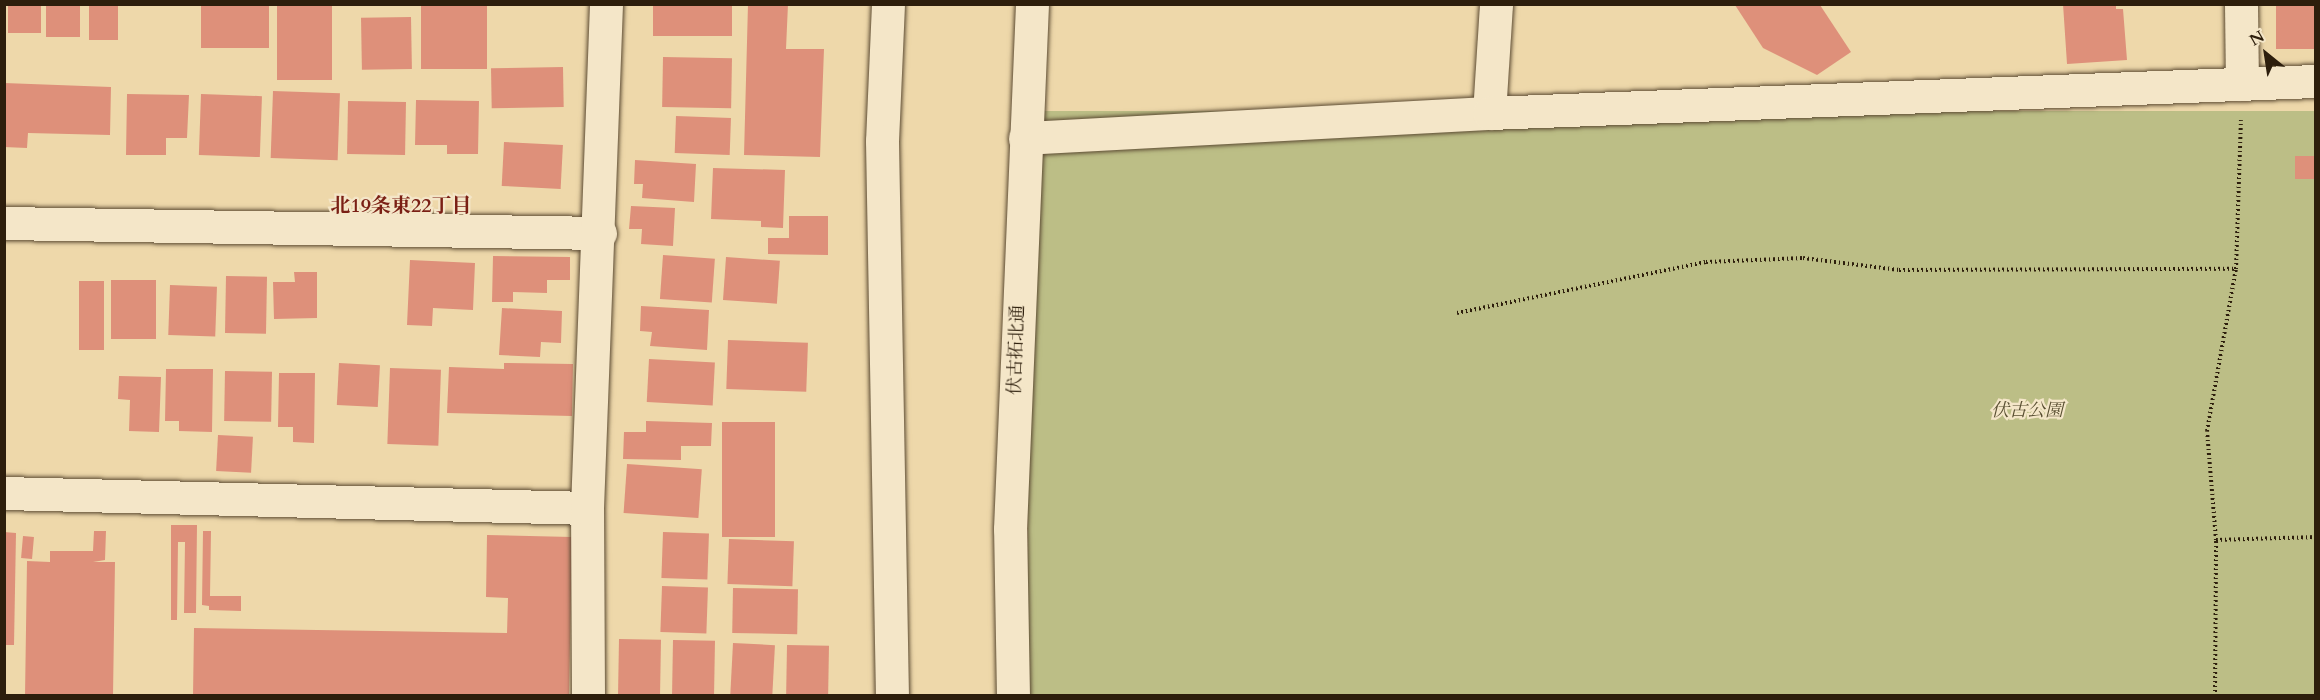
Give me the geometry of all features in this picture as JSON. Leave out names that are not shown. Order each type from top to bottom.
[{"type":"street","points":[[588,696],[587,508],[600,233],[606,4]]},
{"type":"street","points":[[888,4],[882,141],[892,696]]},
{"type":"street","name":"伏古拓北通","points":[[1013,696],[1010,529],[1032,4]]},
{"type":"street","points":[[1489,113],[1496,4]]},
{"type":"street","points":[[2241,4],[2242,100]]},
{"type":"street","points":[[1025,138],[1489,113],[2242,100],[2316,81]]},
{"type":"street","points":[[4,223],[600,233]]},
{"type":"street","points":[[4,493],[587,508]]},
{"type":"path","points":[[2215,696],[2216,540],[2207,430],[2235,269],[2242,100]]},
{"type":"path","points":[[1457,313],[1706,262],[1803,258],[1899,270],[2235,269]]},
{"type":"path","points":[[2216,540],[2316,537]]},
{"type":"green space","name":"伏古公園","points":[[1028,111],[2315,111],[2315,695],[1028,695]]},
{"type":"building","points":[[8,4],[41,4],[41,33],[8,33]]},
{"type":"building","points":[[46,4],[80,4],[80,37],[46,37]]},
{"type":"building","points":[[89,4],[118,4],[118,40],[89,40]]},
{"type":"building","points":[[201,4],[269,4],[269,48],[201,48]]},
{"type":"building","points":[[277,4],[332,4],[332,80],[277,80]]},
{"type":"building","points":[[421,4],[487,4],[487,69],[421,69]]},
{"type":"building","points":[[653,4],[732,4],[732,36],[653,36]]},
{"type":"building","points":[[748,4],[788,4],[786,49],[824,49],[820,157],[744,155]]},
{"type":"building","points":[[2063,4],[2116,4],[2116,9],[2123,9],[2127,60],[2067,64]]},
{"type":"building","points":[[2276,4],[2316,4],[2316,49],[2276,49]]},
{"type":"building","points":[[1735,5],[1820,5],[1851,52],[1817,75],[1763,48]]},
{"type":"building","points":[[411,17],[412,69],[362,70],[361,18]]},
{"type":"building","points":[[663,57],[732,58],[731,108],[662,107]]},
{"type":"building","points":[[563,67],[564,107],[492,108],[491,68]]},
{"type":"building","points":[[4,83],[111,87],[110,135],[28,133],[27,148],[4,147]]},
{"type":"building","points":[[273,91],[340,93],[338,160],[271,158]]},
{"type":"building","points":[[127,94],[189,95],[187,138],[166,138],[166,155],[126,155]]},
{"type":"building","points":[[201,94],[262,96],[260,157],[199,155]]},
{"type":"building","points":[[416,100],[479,101],[478,154],[447,154],[447,145],[415,145]]},
{"type":"building","points":[[348,101],[406,102],[405,155],[347,154]]},
{"type":"building","points":[[676,116],[731,118],[730,155],[675,153]]},
{"type":"building","points":[[504,142],[563,145],[561,189],[502,186]]},
{"type":"building","points":[[2295,156],[2316,156],[2316,179],[2295,179]]},
{"type":"building","points":[[635,160],[696,164],[694,202],[642,198],[643,184],[634,184]]},
{"type":"building","points":[[713,168],[785,170],[783,228],[761,227],[761,221],[711,219]]},
{"type":"building","points":[[631,206],[675,208],[673,246],[641,244],[642,229],[629,229]]},
{"type":"building","points":[[789,216],[828,216],[828,255],[768,254],[768,238],[789,238]]},
{"type":"building","points":[[663,255],[715,259],[712,303],[660,299]]},
{"type":"building","points":[[493,256],[570,257],[570,280],[547,280],[547,293],[513,292],[513,302],[492,302]]},
{"type":"building","points":[[726,257],[780,261],[777,304],[723,300]]},
{"type":"building","points":[[410,260],[475,263],[473,310],[433,308],[432,326],[407,325]]},
{"type":"building","points":[[294,272],[317,272],[317,318],[274,319],[273,282],[295,282]]},
{"type":"building","points":[[226,276],[267,277],[266,334],[225,333]]},
{"type":"building","points":[[111,280],[156,280],[156,339],[111,339]]},
{"type":"building","points":[[79,281],[104,281],[104,350],[79,350]]},
{"type":"building","points":[[170,285],[217,287],[215,337],[168,335]]},
{"type":"building","points":[[641,306],[709,310],[707,350],[650,346],[652,332],[640,331]]},
{"type":"building","points":[[502,308],[562,311],[561,343],[541,342],[540,357],[499,355]]},
{"type":"building","points":[[728,340],[808,343],[806,392],[726,389]]},
{"type":"building","points":[[649,359],[715,362],[713,405],[647,402]]},
{"type":"building","points":[[339,363],[380,365],[378,407],[337,405]]},
{"type":"building","points":[[504,363],[573,364],[572,416],[447,413],[449,367],[504,369]]},
{"type":"building","points":[[390,368],[441,370],[438,446],[387,444]]},
{"type":"building","points":[[166,369],[213,369],[212,432],[179,431],[179,421],[165,421]]},
{"type":"building","points":[[225,371],[272,372],[271,422],[224,421]]},
{"type":"building","points":[[279,373],[315,373],[314,443],[293,442],[293,427],[278,427]]},
{"type":"building","points":[[119,376],[161,377],[159,432],[129,431],[130,400],[118,399]]},
{"type":"building","points":[[646,421],[712,423],[711,446],[681,446],[681,460],[623,459],[624,432],[646,432]]},
{"type":"building","points":[[722,422],[775,422],[775,537],[722,537]]},
{"type":"building","points":[[218,435],[253,437],[251,473],[216,471]]},
{"type":"building","points":[[627,464],[702,469],[698,518],[624,513]]},
{"type":"building","points":[[171,525],[197,525],[196,613],[184,613],[185,542],[178,542],[177,620],[171,620]]},
{"type":"building","points":[[94,531],[106,531],[105,560],[93,562],[115,562],[113,696],[25,696],[27,561],[50,562],[50,551],[93,551]]},
{"type":"building","points":[[203,531],[211,531],[210,596],[241,596],[241,611],[209,610],[209,606],[202,605]]},
{"type":"building","points":[[4,532],[16,533],[14,645],[4,645]]},
{"type":"building","points":[[663,532],[709,534],[707,580],[661,578]]},
{"type":"building","points":[[487,535],[572,537],[569,696],[193,696],[194,628],[507,633],[508,598],[486,597]]},
{"type":"building","points":[[23,536],[34,537],[32,559],[21,558]]},
{"type":"building","points":[[729,539],[794,541],[792,586],[727,584]]},
{"type":"building","points":[[662,586],[708,588],[706,634],[660,632]]},
{"type":"building","points":[[733,588],[798,589],[797,634],[732,633]]},
{"type":"building","points":[[619,639],[661,640],[660,696],[618,696]]},
{"type":"building","points":[[673,640],[715,641],[714,696],[672,696]]},
{"type":"building","points":[[733,643],[775,645],[772,696],[730,696]]},
{"type":"building","points":[[787,645],[829,646],[828,696],[786,696]]},
{"type":"district","name":"北19条東22丁目","points":[[401,205]]}]
